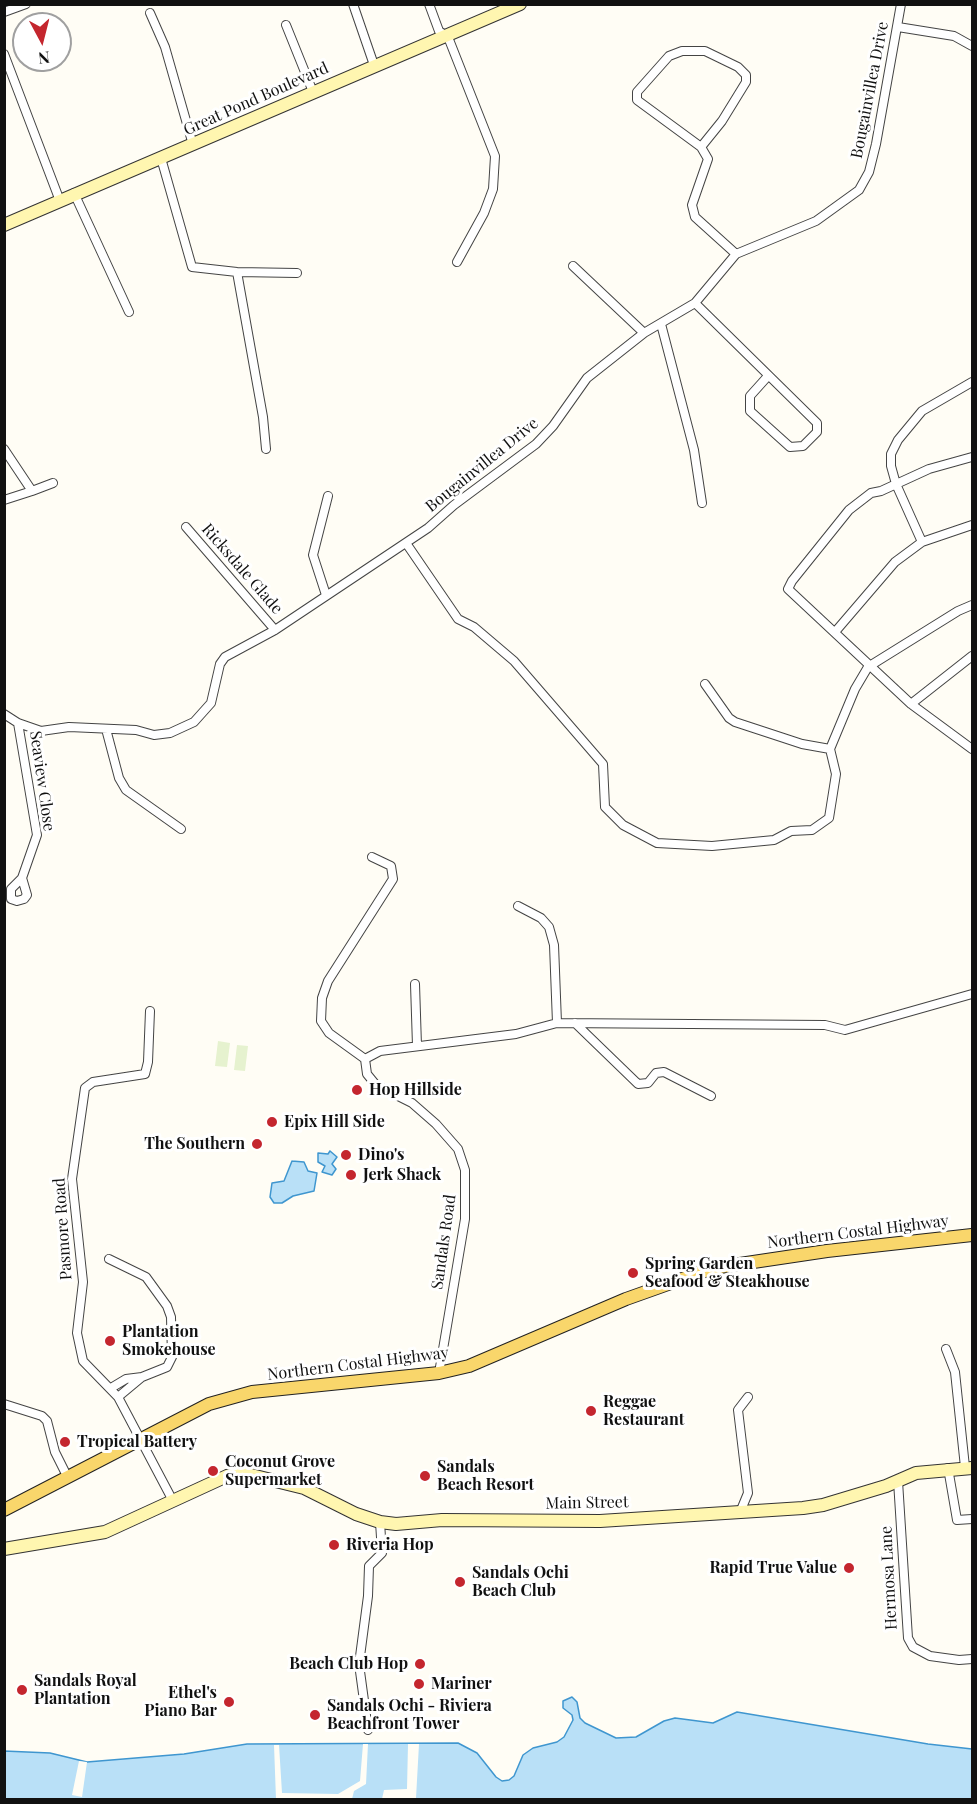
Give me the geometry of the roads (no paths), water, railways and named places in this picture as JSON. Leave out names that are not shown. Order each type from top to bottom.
[{"type":"main road","name":"Northern Costal Highway","points":[[4,1510],[209,1404],[252,1392],[439,1373],[492,1358],[626,1299],[713,1268],[827,1251],[972,1235]]},
{"type":"street","points":[[4,12],[26,4]]},
{"type":"street","points":[[353,4],[375,65]]},
{"type":"street","points":[[429,4],[439,31],[448,37],[495,156],[493,189],[484,213],[457,262]]},
{"type":"street","name":"Great Pond Boulevard","points":[[4,225],[375,65],[448,37],[520,4]]},
{"type":"street","name":"Bougainvillea Drive","points":[[4,714],[18,723],[41,731],[69,727],[136,730],[154,735],[170,733],[194,722],[211,703],[220,664],[225,657],[275,630],[406,543],[536,444],[587,378],[644,333],[694,303],[736,254],[816,221],[859,190],[869,172],[876,144],[901,4]]},
{"type":"street","points":[[150,13],[165,47],[193,145]]},
{"type":"street","points":[[286,25],[313,92]]},
{"type":"street","points":[[898,27],[954,36],[972,46]]},
{"type":"street","points":[[701,147],[722,121],[746,82],[746,75],[738,67],[705,51],[682,51],[669,56],[637,92],[637,100],[701,147],[708,159],[692,205],[695,217],[736,254]]},
{"type":"street","points":[[4,54],[60,201]]},
{"type":"street","points":[[161,158],[192,267],[237,272],[297,273]]},
{"type":"street","points":[[74,193],[129,312]]},
{"type":"street","points":[[573,266],[644,333]]},
{"type":"street","points":[[237,272],[263,417],[266,449]]},
{"type":"street","points":[[694,303],[817,423],[817,432],[803,446],[794,448],[785,445],[750,411],[750,396],[768,376]]},
{"type":"street","points":[[661,324],[693,450],[702,503]]},
{"type":"street","points":[[922,542],[896,484],[891,466],[891,454],[898,440],[922,411],[972,382]]},
{"type":"street","points":[[4,449],[32,491]]},
{"type":"street","points":[[972,457],[929,469],[871,493],[849,510],[788,589],[911,704],[972,749]]},
{"type":"street","points":[[4,500],[53,483]]},
{"type":"street","points":[[326,595],[313,555],[328,496]]},
{"type":"street","points":[[835,632],[895,562],[922,542],[972,525]]},
{"type":"street","name":"Ricksdale Glade","points":[[186,527],[275,630]]},
{"type":"street","points":[[406,543],[458,619],[474,627],[514,661],[603,764],[605,807],[623,825],[657,843],[712,846],[774,840],[791,831],[812,830],[829,818],[836,774],[830,749],[855,689],[872,666],[958,611],[972,605]]},
{"type":"street","points":[[911,704],[972,656]]},
{"type":"street","points":[[705,684],[729,718],[735,722],[802,744],[830,749]]},
{"type":"street","name":"Seaview Close","points":[[18,723],[37,835],[22,878]]},
{"type":"street","points":[[106,729],[119,778],[126,790],[181,829]]},
{"type":"street","points":[[372,857],[391,866],[393,879],[328,981],[322,998],[321,1021],[329,1032],[365,1059],[380,1051],[516,1034],[557,1023],[825,1025],[845,1030],[972,994]]},
{"type":"street","points":[[518,906],[541,918],[549,927],[554,945],[557,1023]]},
{"type":"street","points":[[415,984],[417,1046]]},
{"type":"street","name":"Pasmore Road","points":[[150,1011],[148,1062],[145,1074],[93,1082],[85,1088],[72,1179],[83,1282],[77,1333],[83,1361],[118,1397],[173,1501]]},
{"type":"street","points":[[575,1023],[638,1084],[648,1083],[656,1074],[664,1072],[711,1096]]},
{"type":"street","name":"Sandals Road","points":[[365,1059],[367,1074],[376,1085],[412,1103],[436,1124],[458,1149],[465,1170],[465,1219],[439,1373]]},
{"type":"street","points":[[109,1259],[146,1276],[167,1306],[171,1317],[172,1357],[167,1367],[142,1377],[126,1379],[111,1388]]},
{"type":"street","points":[[946,1349],[955,1372],[969,1468]]},
{"type":"street","points":[[118,1397],[142,1377]]},
{"type":"street","points":[[741,1510],[748,1493],[738,1410],[748,1397]]},
{"type":"street","points":[[4,1404],[42,1416],[47,1421],[55,1452],[68,1478]]},
{"type":"street","points":[[948,1468],[957,1520],[972,1519]]},
{"type":"street","name":"Main Street","points":[[4,1549],[105,1532],[227,1476],[243,1473],[304,1488],[345,1509],[380,1522],[415,1524],[442,1520],[600,1521],[823,1505],[916,1473],[948,1468],[969,1468]]},
{"type":"street","name":"Hermosa Lane","points":[[898,1481],[908,1638],[913,1647],[930,1656],[958,1660],[972,1659]]},
{"type":"street","points":[[368,1730],[359,1664],[368,1596],[369,1566],[382,1554],[380,1522]]},
{"type":"water","points":[[330,1151],[337,1157],[332,1164],[336,1169],[332,1175],[322,1172],[325,1166],[318,1162],[318,1153],[328,1154]]},
{"type":"water","points":[[292,1161],[304,1162],[308,1171],[317,1173],[314,1191],[293,1196],[282,1203],[274,1203],[270,1197],[272,1183],[284,1181]]},
{"type":"water","points":[[572,1697],[577,1702],[580,1718],[585,1723],[616,1738],[636,1737],[664,1721],[675,1718],[713,1723],[737,1712],[928,1744],[972,1749],[972,1799],[5,1799],[4,1751],[50,1753],[87,1762],[184,1754],[247,1744],[458,1743],[477,1753],[496,1777],[502,1781],[509,1780],[514,1776],[523,1755],[533,1748],[557,1742],[564,1737],[573,1720],[572,1715],[563,1708],[563,1701]]},
{"type":"place","name":"Hop Hillside","points":[[357,1090]]},
{"type":"place","name":"Epix Hill Side","points":[[272,1122]]},
{"type":"place","name":"The Southern","points":[[257,1144]]},
{"type":"place","name":"Dino's","points":[[346,1155]]},
{"type":"place","name":"Jerk Shack","points":[[351,1175]]},
{"type":"place","name":"Spring Garden Seafood & Steakhouse","points":[[633,1273]]},
{"type":"place","name":"Plantation Smokehouse","points":[[110,1341]]},
{"type":"place","name":"Reggae Restaurant","points":[[591,1411]]},
{"type":"place","name":"Tropical Battery","points":[[65,1442]]},
{"type":"place","name":"Coconut Grove Supermarket","points":[[213,1471]]},
{"type":"place","name":"Sandals Beach Resort","points":[[425,1476]]},
{"type":"place","name":"Riveria Hop","points":[[334,1545]]},
{"type":"place","name":"Rapid True Value","points":[[849,1568]]},
{"type":"place","name":"Sandals Ochi Beach Club","points":[[460,1582]]},
{"type":"place","name":"Beach Club Hop","points":[[420,1664]]},
{"type":"place","name":"Mariner","points":[[419,1684]]},
{"type":"place","name":"Sandals Royal Plantation","points":[[22,1690]]},
{"type":"place","name":"Ethel's Piano Bar","points":[[229,1702]]},
{"type":"place","name":"Sandals Ochi - Riviera Beachfront Tower","points":[[315,1715]]}]
